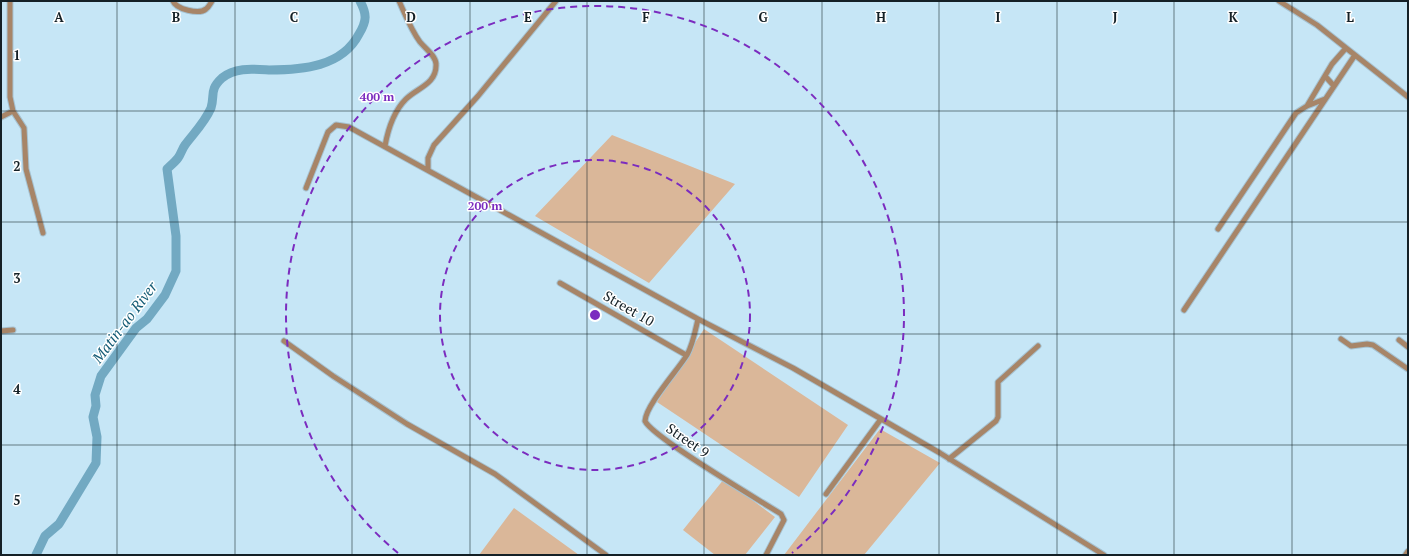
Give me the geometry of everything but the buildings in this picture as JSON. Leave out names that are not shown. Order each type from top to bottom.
[{"type":"street","points":[[10,1],[10,88],[13,111],[24,128],[26,169],[43,233]]},
{"type":"street","points":[[173,1],[179,7],[202,11],[206,10],[212,1]]},
{"type":"street","points":[[385,146],[387,131],[391,121],[405,100],[424,88],[430,82],[436,64],[435,59],[415,34],[399,1]]},
{"type":"street","points":[[428,170],[428,158],[434,145],[478,96],[556,1]]},
{"type":"street","points":[[1279,1],[1317,25],[1408,97]]},
{"type":"street","points":[[1307,106],[1325,76],[1346,48]]},
{"type":"street","points":[[1184,310],[1355,55]]},
{"type":"street","points":[[1325,76],[1334,86]]},
{"type":"street","points":[[1218,230],[1292,118],[1307,106],[1326,99]]},
{"type":"street","points":[[1,117],[13,111]]},
{"type":"street","points":[[306,188],[328,132],[336,125],[349,127],[698,319],[793,368],[949,459],[1104,555]]},
{"type":"street","name":"Street 10","points":[[560,282],[686,355]]},
{"type":"street","points":[[686,355],[694,339],[698,319]]},
{"type":"street","points":[[1,331],[13,330]]},
{"type":"street","points":[[1341,339],[1351,346],[1370,344],[1408,369]]},
{"type":"street","points":[[1399,340],[1408,347]]},
{"type":"street","points":[[284,341],[332,376],[407,424],[495,474],[606,555]]},
{"type":"street","points":[[949,459],[996,421],[998,417],[998,382],[1038,346]]},
{"type":"street","name":"Street 9","points":[[686,355],[646,412],[646,424],[696,462],[781,514],[784,520],[766,555]]},
{"type":"street","points":[[826,494],[881,419]]},
{"type":"shaded area","points":[[612,135],[735,184],[649,283],[535,216]]},
{"type":"shaded area","points":[[704,329],[848,425],[799,497],[657,402]]},
{"type":"shaded area","points":[[880,429],[940,463],[864,555],[784,555]]},
{"type":"shaded area","points":[[724,479],[775,517],[745,555],[715,555],[683,530]]},
{"type":"shaded area","points":[[514,508],[579,555],[479,555]]},
{"type":"waterway","name":"Matin-ao River","points":[[36,555],[45,536],[59,524],[96,463],[97,437],[93,417],[96,406],[95,395],[101,376],[136,328],[147,319],[165,295],[176,271],[176,236],[167,169],[178,158],[185,145],[209,113],[215,86],[227,74],[238,70],[295,69],[332,60],[352,45],[362,29],[365,21],[365,14],[360,1]]}]
